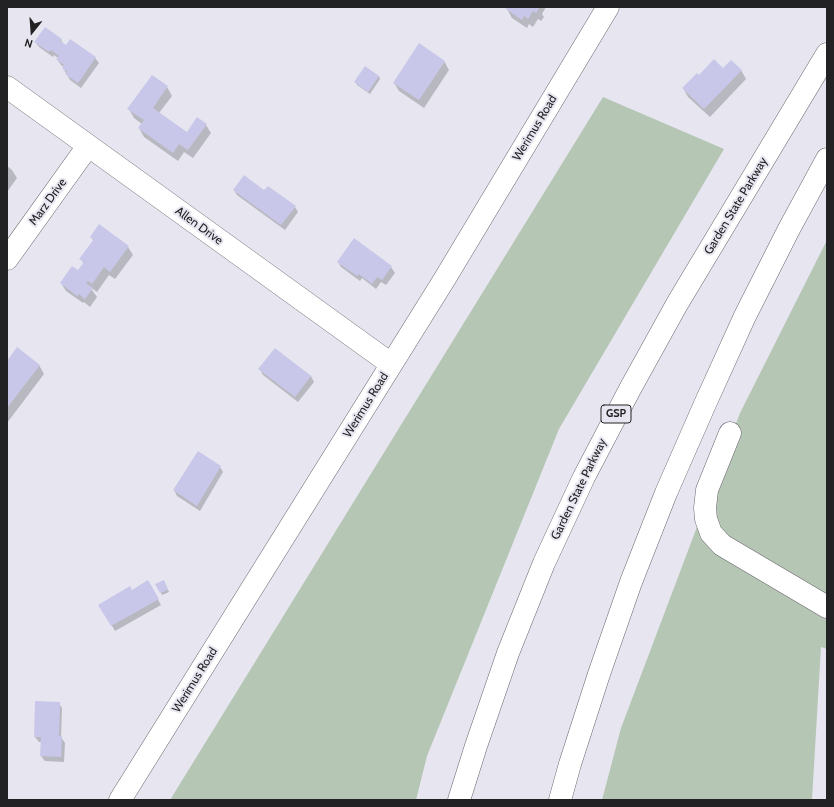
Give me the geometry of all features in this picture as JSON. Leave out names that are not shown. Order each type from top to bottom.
[{"type":"main road","name":"Werimus Road","points":[[120,800],[444,280],[608,7]]},
{"type":"main road","name":"Garden State Parkway","points":[[459,800],[508,653],[544,563],[584,477],[677,304],[827,54]]},
{"type":"main road","name":"Allen Drive","points":[[7,88],[391,364]]},
{"type":"main road","name":"Marz Drive","points":[[7,259],[88,146]]},
{"type":"main road","points":[[560,800],[570,764],[631,582],[666,493],[745,316],[789,228],[827,159]]},
{"type":"main road","points":[[730,433],[706,490],[706,519],[711,533],[722,545],[827,607]]},
{"type":"green space","points":[[603,97],[724,149],[559,429],[427,756],[416,800],[170,800]]},
{"type":"green space","points":[[827,240],[827,649],[821,647],[812,800],[602,800],[621,728],[740,413]]},
{"type":"building","points":[[507,7],[539,8],[536,13],[533,11],[528,19],[524,16],[522,20],[506,9]]},
{"type":"building","points":[[45,27],[62,39],[60,41],[66,45],[70,39],[96,57],[78,83],[65,74],[67,72],[62,68],[64,65],[56,59],[59,56],[51,50],[49,52],[34,42]]},
{"type":"building","points":[[419,43],[445,61],[419,100],[393,83]]},
{"type":"building","points":[[714,59],[723,68],[731,60],[742,70],[704,109],[682,88],[697,73],[699,75]]},
{"type":"building","points":[[365,66],[379,76],[368,92],[354,82]]},
{"type":"building","points":[[152,75],[168,86],[153,108],[187,132],[197,117],[207,124],[188,150],[179,144],[173,153],[138,128],[144,120],[127,109]]},
{"type":"building","points":[[244,175],[264,190],[268,186],[296,206],[281,225],[233,190]]},
{"type":"building","points":[[99,224],[129,246],[110,272],[104,267],[92,284],[88,281],[86,283],[93,288],[85,299],[79,294],[77,296],[60,283],[72,266],[78,270],[84,262],[79,259],[94,239],[90,237]]},
{"type":"building","points":[[354,238],[392,266],[382,280],[377,277],[372,284],[359,274],[357,276],[337,262]]},
{"type":"building","points":[[17,347],[40,365],[7,408],[7,361]]},
{"type":"building","points":[[275,348],[311,376],[295,397],[258,369]]},
{"type":"building","points":[[198,451],[221,466],[197,506],[173,490]]},
{"type":"building","points":[[148,580],[159,599],[111,626],[98,605],[130,586],[132,590]]},
{"type":"building","points":[[164,580],[168,590],[160,593],[155,584]]},
{"type":"building","points":[[35,701],[60,702],[59,736],[62,736],[61,757],[40,756],[41,737],[34,737]]}]
